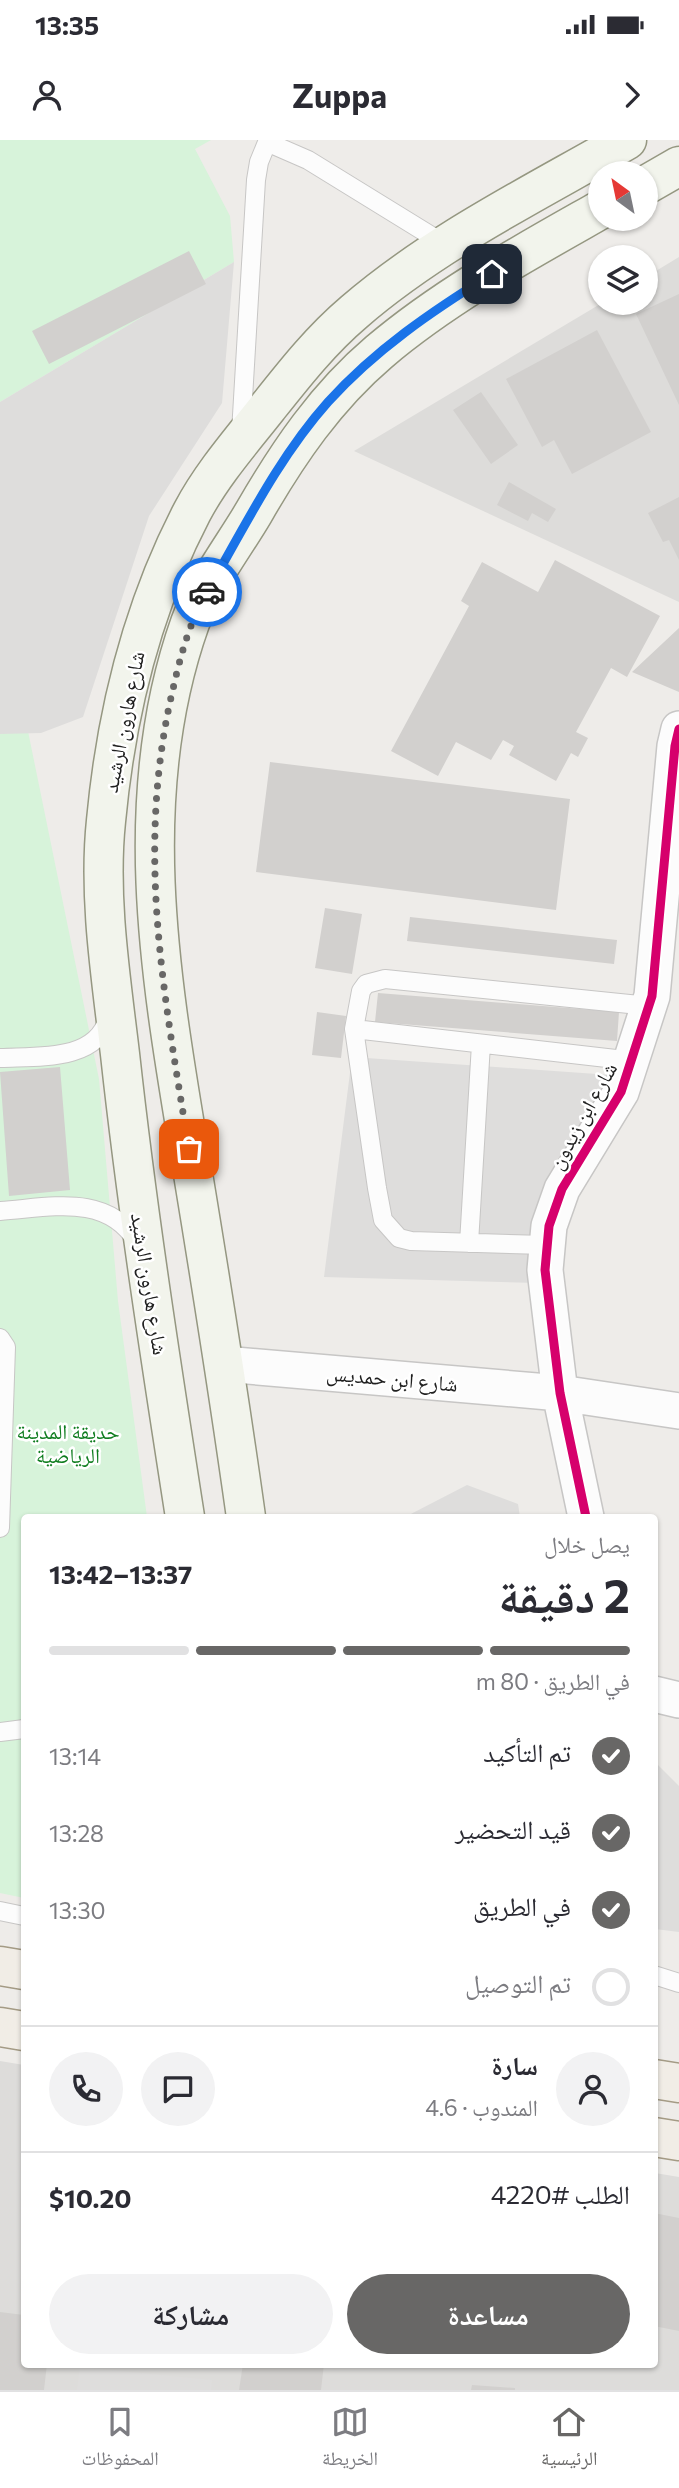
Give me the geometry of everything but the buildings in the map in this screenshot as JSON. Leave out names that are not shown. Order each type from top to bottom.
[{"type":"main road","name":"شارع هارون الرشيد","points":[[185,1514],[145,1254],[113,998],[106,894],[105,825],[115,750],[134,660],[156,595],[193,510],[240,442],[315,348],[395,280],[446,245],[627,140]]},
{"type":"main road","points":[[658,178],[679,166]]},
{"type":"main road","name":"شارع هارون الرشيد","points":[[246,1514],[172,1041],[155,904],[156,790],[166,723],[181,652],[192,618],[283,461],[327,403],[376,355],[429,312],[588,217]]},
{"type":"main road","points":[[395,280],[429,312]]},
{"type":"main road","points":[[0,1966],[21,1970]]},
{"type":"main road","points":[[0,2027],[21,2030]]},
{"type":"main road","points":[[658,2080],[679,2083]]},
{"type":"main road","points":[[658,2138],[679,2141]]},
{"type":"street","name":"شارع ابن زيدون","points":[[585,1514],[560,1393],[545,1270],[545,1245],[554,1207],[562,1189],[610,1113],[633,1061],[649,1006],[679,729]]},
{"type":"street","name":"شارع ابن حمديس","points":[[224,1364],[560,1393],[679,1411]]},
{"type":"street","points":[[658,1695],[679,1700]]},
{"type":"lane","points":[[240,442],[256,180],[259,162],[268,142],[308,160],[446,245]]},
{"type":"lane","points":[[545,1245],[399,1238],[383,1220],[354,1029],[361,991],[366,984],[385,979],[649,1006]]},
{"type":"lane","points":[[0,1058],[61,1054],[87,1047],[105,1030],[113,998]]},
{"type":"lane","points":[[354,1029],[633,1061]]},
{"type":"lane","points":[[469,1243],[481,1044]]},
{"type":"lane","points":[[0,1212],[87,1206],[120,1223],[145,1254]]},
{"type":"lane","points":[[0,1338],[6,1347],[0,1528]]},
{"type":"lane","points":[[0,1732],[21,1729]]},
{"type":"lane","points":[[0,1911],[21,1915]]},
{"type":"lane","points":[[658,1976],[679,1983]]},
{"type":"shaded area","points":[[679,257],[679,602],[354,451],[588,311],[588,315],[658,315],[658,270]]},
{"type":"shaded area","points":[[234,262],[222,403],[149,516],[83,717],[41,733],[0,734],[0,402]]},
{"type":"shaded area","points":[[352,1057],[611,1075],[537,1283],[324,1277]]},
{"type":"shaded area","points":[[467,1485],[518,1504],[520,1514],[411,1514]]},
{"type":"shaded area","points":[[658,1765],[679,1786],[679,1932],[658,1929]]},
{"type":"shaded area","points":[[0,2061],[21,2064],[21,2368],[658,2368],[658,2174],[679,2177],[679,2390],[0,2390]]},
{"type":"shaded area","points":[[80,2368],[212,2380],[211,2390],[77,2390]]},
{"type":"green space","points":[[0,140],[211,140],[195,149],[230,216],[234,262],[0,402]]},
{"type":"green space","name":"حديقة المدينة الرياضية","points":[[0,594],[99,1079],[118,1301],[147,1514],[21,1514],[21,1897],[0,1893]]},
{"type":"cycle path","points":[[585,1514],[560,1393],[545,1270],[549,1226],[562,1189],[621,1092],[652,996],[675,746],[679,729]]},
{"type":"way so far","points":[[189,1149],[155,904],[153,845],[156,790],[166,723],[181,652],[192,618],[207,592]]},
{"type":"route","points":[[207,592],[283,461],[327,403],[376,355],[411,326],[492,274]]}]
